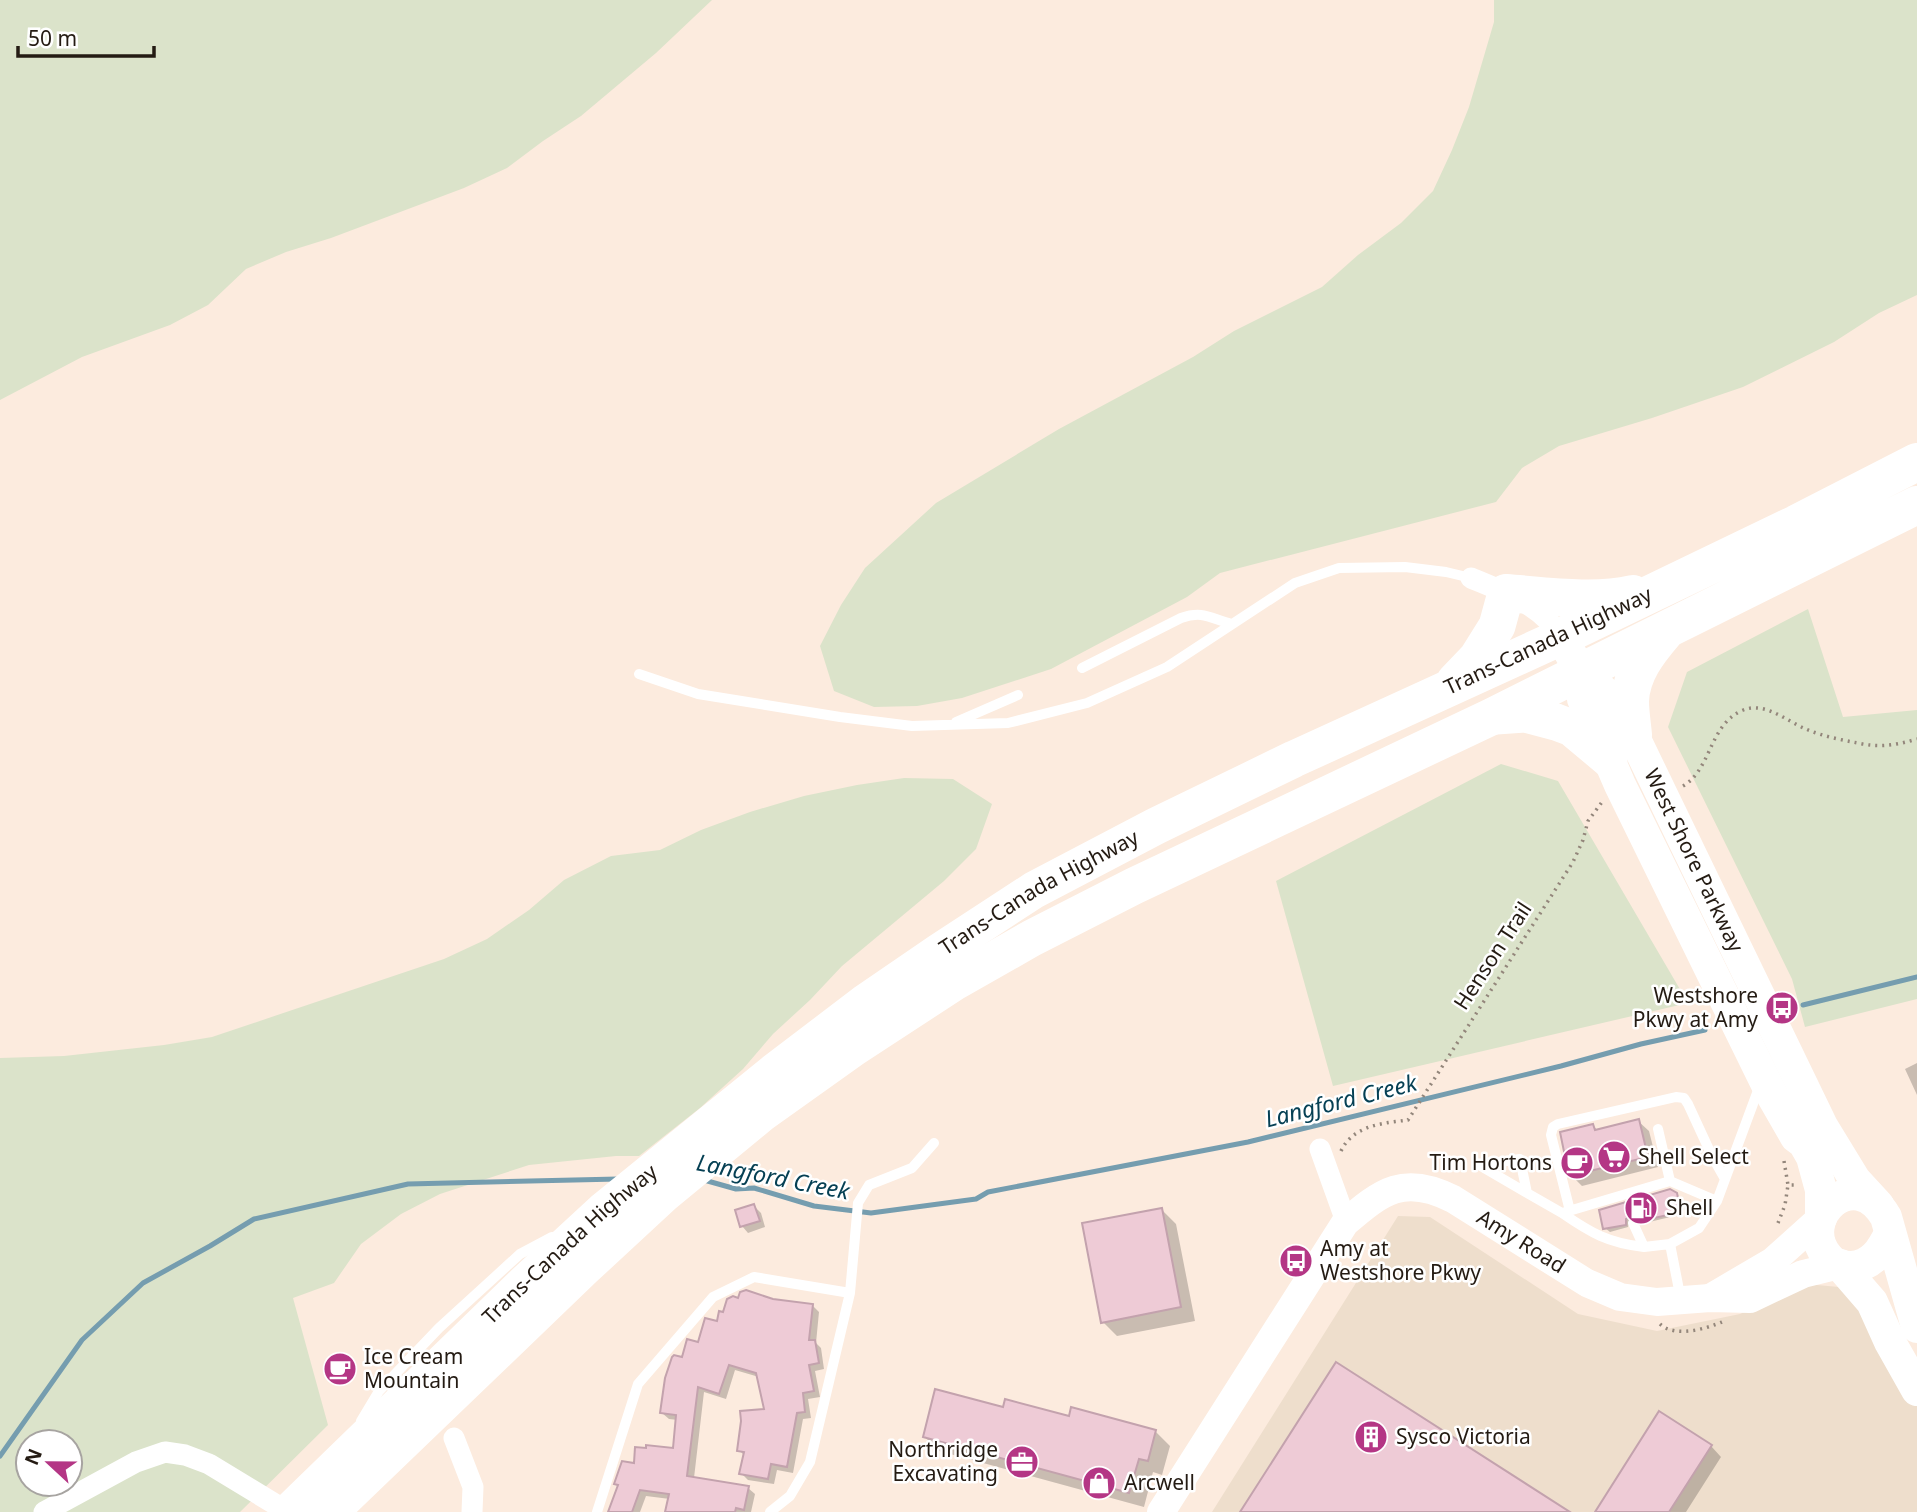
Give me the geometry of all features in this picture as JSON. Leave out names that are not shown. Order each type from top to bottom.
[{"type":"highway","name":"Trans-Canada Highway","points":[[289,1512],[604,1210],[824,1033],[939,952],[1034,891],[1156,825],[1666,587],[1917,462]]},
{"type":"highway","name":"Trans-Canada Highway","points":[[330,1512],[664,1194],[761,1114],[855,1047],[953,983],[1032,938],[1491,717],[1917,505]]},
{"type":"highway","points":[[1450,686],[1477,657],[1497,626],[1506,593],[1601,597],[1627,596],[1666,587]]},
{"type":"highway","points":[[1491,717],[1525,714],[1556,722],[1572,728],[1613,762],[1636,672],[1668,628]]},
{"type":"highway","points":[[1236,838],[1261,813],[1283,797],[1505,681],[1528,667],[1560,637]]},
{"type":"highway","points":[[289,1512],[316,1504],[569,1266],[616,1227],[664,1194]]},
{"type":"main road","name":"West Shore Parkway","points":[[1560,637],[1581,672],[1603,691],[1613,762],[1620,785],[1763,1077],[1796,1137],[1804,1143],[1818,1173],[1821,1190],[1800,1227],[1819,1232],[1821,1245],[1830,1259],[1840,1265]]},
{"type":"main road","name":"West Shore Parkway","points":[[1613,762],[1883,1230],[1917,1327]]},
{"type":"main road","points":[[1800,1227],[1836,1198],[1847,1193],[1864,1195],[1883,1230],[1873,1259],[1858,1266],[1840,1265]]},
{"type":"main road","name":"West Shore Parkway","points":[[1883,1230],[1885,1269],[1917,1345]]},
{"type":"main road","points":[[1840,1265],[1872,1302],[1890,1342],[1917,1390]]},
{"type":"street","points":[[1471,578],[1537,609],[1553,625],[1560,637]]},
{"type":"street","points":[[1320,1149],[1345,1223]]},
{"type":"street","name":"Amy Road","points":[[1161,1512],[1345,1223],[1371,1200],[1387,1191],[1401,1187],[1432,1190],[1453,1199],[1550,1262],[1587,1283],[1620,1297],[1657,1302],[1710,1298],[1749,1299],[1803,1274],[1840,1265]]},
{"type":"street","name":"Amy Road","points":[[1710,1298],[1773,1261],[1800,1227]]},
{"type":"street","points":[[454,1438],[473,1488],[472,1512]]},
{"type":"street","points":[[44,1512],[136,1462],[165,1452],[185,1455],[209,1464],[289,1512]]},
{"type":"lane","points":[[639,674],[698,694],[840,717],[912,726],[1008,723],[1087,703],[1167,667],[1295,583],[1339,568],[1405,567],[1471,578]]},
{"type":"lane","points":[[1082,668],[1194,614],[1232,624]]},
{"type":"lane","points":[[949,725],[1018,695]]},
{"type":"lane","points":[[1527,1193],[1566,1212],[1601,1237],[1644,1247],[1670,1244],[1699,1228],[1717,1201],[1763,1077]]},
{"type":"lane","points":[[1566,1212],[1551,1135],[1553,1127],[1676,1097],[1684,1098],[1688,1104],[1725,1179]]},
{"type":"lane","points":[[1658,1129],[1670,1181]]},
{"type":"lane","points":[[770,1512],[790,1496],[810,1462],[850,1293],[858,1203],[869,1185],[912,1168],[934,1143]]},
{"type":"lane","points":[[1566,1212],[1670,1181],[1717,1201]]},
{"type":"lane","points":[[358,1426],[379,1391],[439,1328],[520,1254],[604,1210]]},
{"type":"lane","points":[[1633,1223],[1644,1247]]},
{"type":"lane","points":[[1670,1244],[1681,1301]]},
{"type":"lane","points":[[597,1512],[638,1384],[713,1297],[754,1277],[850,1293]]},
{"type":"lane","points":[[329,1473],[351,1438]]},
{"type":"path","points":[[1676,776],[1682,787],[1690,782],[1698,773],[1716,736],[1729,720],[1742,710],[1757,708],[1772,711],[1808,730],[1860,744],[1888,746],[1917,739]]},
{"type":"path","name":"Henson Trail","points":[[1329,1177],[1345,1143],[1357,1133],[1370,1126],[1408,1119],[1573,862],[1588,821],[1602,802],[1613,762]]},
{"type":"path","points":[[1788,1185],[1785,1205],[1800,1227]]},
{"type":"path","points":[[1663,1328],[1689,1332],[1727,1320]]},
{"type":"shaded area","points":[[1398,1216],[1430,1217],[1578,1314],[1657,1331],[1740,1314],[1806,1284],[1850,1288],[1917,1361],[1917,1512],[1212,1512]]},
{"type":"green space","points":[[0,0],[712,0],[656,53],[581,116],[507,168],[464,188],[246,269],[208,305],[170,325],[82,357],[0,400]]},
{"type":"green space","points":[[1494,0],[1917,0],[1917,295],[1879,313],[1834,342],[1743,387],[1559,446],[1522,468],[1496,502],[1220,573],[1187,597],[1051,669],[962,698],[917,706],[874,707],[834,691],[820,646],[841,605],[865,568],[936,503],[1059,429],[1193,357],[1234,331],[1322,287],[1358,255],[1401,223],[1433,191],[1469,107],[1494,22]]},
{"type":"green space","points":[[1808,609],[1843,717],[1917,710],[1917,999],[1805,1027],[1792,979],[1668,727],[1687,672]]},
{"type":"green space","points":[[1501,764],[1558,781],[1688,1003],[1333,1086],[1276,881]]},
{"type":"green space","points":[[904,778],[953,779],[992,804],[976,849],[944,881],[842,966],[773,1034],[743,1069],[700,1108],[639,1156],[529,1165],[440,1194],[401,1214],[361,1244],[334,1283],[293,1298],[328,1425],[240,1512],[0,1512],[0,1058],[64,1056],[212,1037],[444,959],[487,939],[529,910],[564,880],[611,856],[660,850],[701,830],[804,796]]},
{"type":"building","points":[[1639,1119],[1648,1157],[1569,1176],[1560,1132],[1593,1124],[1595,1130]]},
{"type":"building","points":[[1670,1189],[1677,1193],[1681,1212],[1641,1221],[1637,1216],[1630,1216],[1626,1219],[1626,1225],[1603,1229],[1599,1210]]},
{"type":"building","points":[[754,1204],[760,1221],[740,1227],[735,1210]]},
{"type":"building","points":[[1162,1208],[1181,1307],[1101,1323],[1082,1223]]},
{"type":"building","points":[[746,1290],[773,1299],[813,1304],[809,1340],[815,1340],[819,1363],[809,1365],[814,1391],[803,1393],[805,1412],[797,1413],[787,1467],[771,1464],[768,1479],[739,1474],[744,1452],[737,1451],[740,1411],[764,1409],[756,1373],[729,1365],[719,1394],[698,1387],[687,1476],[749,1486],[744,1510],[736,1508],[735,1512],[665,1512],[669,1494],[640,1490],[632,1512],[608,1512],[618,1485],[614,1484],[622,1461],[634,1463],[635,1447],[646,1448],[646,1445],[673,1448],[676,1415],[660,1413],[665,1378],[672,1357],[682,1357],[687,1339],[698,1342],[705,1318],[717,1321],[719,1311],[723,1312],[727,1299],[733,1296],[738,1298],[740,1292]]},
{"type":"building","name":"Sysco Victoria","points":[[1336,1362],[1570,1512],[1240,1512]]},
{"type":"building","points":[[935,1389],[1003,1407],[1005,1399],[1069,1416],[1071,1407],[1156,1430],[1148,1461],[1139,1459],[1129,1493],[923,1437]]},
{"type":"building","points":[[1659,1411],[1712,1445],[1669,1512],[1595,1512]]},
{"type":"waterway","name":"Langford Creek","points":[[1803,1005],[1917,977]]},
{"type":"waterway","name":"Langford Creek","points":[[704,1180],[736,1189],[754,1188],[814,1206],[871,1213],[976,1199],[988,1192],[1248,1142],[1705,1030]]},
{"type":"waterway","name":"Langford Creek","points":[[0,1456],[82,1340],[143,1283],[254,1219],[408,1184],[618,1179]]},
{"type":"place","name":"Westshore Pkwy at Amy","points":[[1782,1008]]},
{"type":"place","name":"Shell Select","points":[[1614,1157]]},
{"type":"place","name":"Tim Hortons","points":[[1577,1163]]},
{"type":"place","name":"Shell","points":[[1641,1208]]},
{"type":"place","name":"Amy at Westshore Pkwy","points":[[1296,1261]]},
{"type":"place","name":"Ice Cream Mountain","points":[[340,1369]]},
{"type":"place","name":"Sysco Victoria","points":[[1371,1437]]},
{"type":"place","name":"Northridge Excavating","points":[[1022,1462]]},
{"type":"place","name":"Arcwell","points":[[1099,1483]]}]
